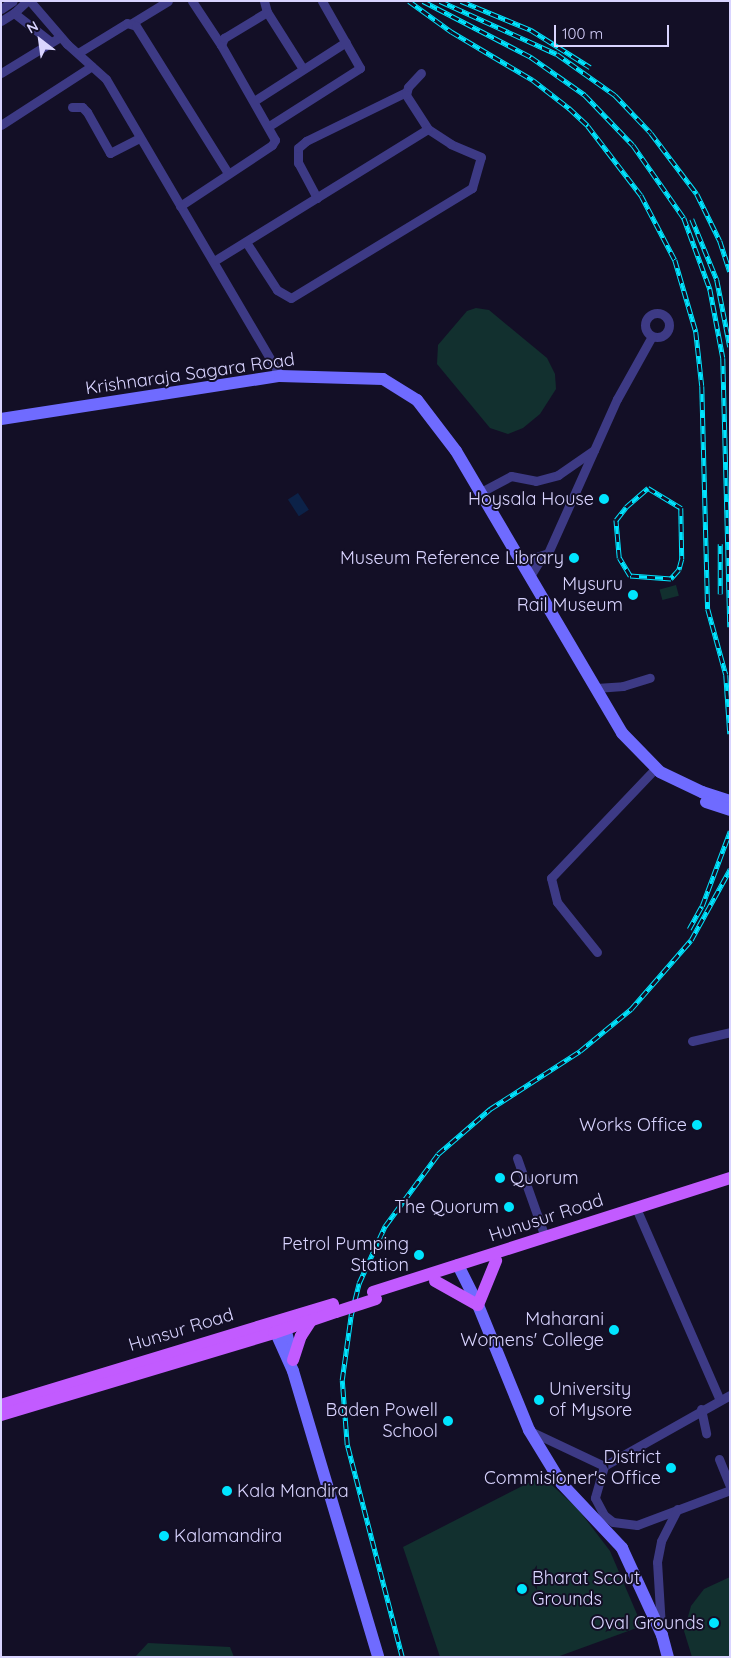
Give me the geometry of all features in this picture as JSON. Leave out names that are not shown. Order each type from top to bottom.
[{"type":"main road","name":"Krishnaraja Sagara Road","points":[[1,419],[280,376],[383,379],[417,400],[446,442],[456,451],[481,492],[616,737],[651,773],[730,810]]},
{"type":"main road","name":"Krishnaraja Sagara Road","points":[[446,442],[449,454],[519,563]]},
{"type":"main road","name":"Krishnaraja Sagara Road","points":[[527,577],[622,733],[660,772],[702,792],[730,801]]},
{"type":"main road","name":"Hunusur Road","points":[[375,1295],[460,1269],[545,1237],[638,1211],[730,1178]]},
{"type":"main road","name":"Hunsur Road","points":[[1,1405],[375,1295],[435,1281],[460,1269],[496,1261],[638,1211],[730,1185]]},
{"type":"main road","points":[[478,1305],[496,1261]]},
{"type":"main road","points":[[460,1269],[478,1305],[528,1430],[562,1484],[601,1518],[622,1548],[662,1635],[668,1657]]},
{"type":"main road","points":[[435,1281],[478,1305]]},
{"type":"main road","points":[[1,1415],[278,1325],[312,1319],[334,1308]]},
{"type":"main road","points":[[293,1366],[301,1336],[312,1319]]},
{"type":"main road","points":[[278,1325],[293,1366],[378,1657]]},
{"type":"street","points":[[1,9],[13,1]]},
{"type":"street","points":[[1,21],[28,1],[60,37],[106,79],[280,376]]},
{"type":"street","points":[[78,54],[168,1]]},
{"type":"street","points":[[180,206],[272,145],[274,140],[270,126],[192,1]]},
{"type":"street","points":[[264,1],[267,12],[303,69]]},
{"type":"street","points":[[270,126],[358,71],[360,63],[322,1]]},
{"type":"street","points":[[221,45],[224,38],[267,12]]},
{"type":"street","points":[[14,13],[51,42]]},
{"type":"street","points":[[132,23],[228,173]]},
{"type":"street","points":[[1,73],[60,37]]},
{"type":"street","points":[[254,101],[346,42]]},
{"type":"street","points":[[1,125],[92,66]]},
{"type":"street","points":[[317,198],[298,163],[298,148],[306,141],[406,92],[421,73]]},
{"type":"street","points":[[246,242],[277,290],[291,298],[472,188],[481,157],[451,144],[428,129],[406,92]]},
{"type":"street","points":[[72,107],[82,107],[110,153],[139,138]]},
{"type":"street","points":[[214,261],[428,129]]},
{"type":"street","points":[[519,563],[542,557],[548,553],[617,399],[652,336]]},
{"type":"street","points":[[481,492],[511,476],[536,481],[558,475],[594,450]]},
{"type":"street","points":[[527,577],[542,557]]},
{"type":"street","points":[[596,688],[623,686],[650,678]]},
{"type":"street","points":[[597,952],[557,902],[551,878],[651,773]]},
{"type":"street","points":[[692,1040],[730,1032]]},
{"type":"street","points":[[517,1158],[545,1237]]},
{"type":"street","points":[[638,1211],[719,1398]]},
{"type":"street","points":[[730,1395],[719,1398],[683,1422],[604,1466],[595,1498],[601,1518],[619,1525],[637,1525],[730,1490]]},
{"type":"street","points":[[701,1409],[706,1433]]},
{"type":"street","points":[[528,1430],[604,1466]]},
{"type":"street","points":[[719,1459],[730,1486]]},
{"type":"street","points":[[662,1635],[657,1562],[661,1541],[677,1510]]},
{"type":"green space","points":[[476,308],[489,310],[547,358],[555,374],[556,389],[540,414],[523,428],[508,434],[490,428],[437,364],[438,345],[467,311]]},
{"type":"green space","points":[[676,585],[679,596],[662,600],[660,589]]},
{"type":"green space","name":"Bharat Scout Grounds","points":[[542,1476],[578,1509],[610,1551],[642,1626],[557,1657],[440,1657],[403,1547]]},
{"type":"green space","name":"Oval Grounds","points":[[730,1577],[730,1657],[692,1657],[684,1631],[691,1606],[704,1589]]},
{"type":"green space","points":[[148,1643],[230,1647],[234,1657],[135,1657]]},
{"type":"water","points":[[298,493],[309,510],[299,516],[288,500]]},
{"type":"railway","points":[[409,1],[452,32],[533,80],[569,108],[588,126],[641,195],[675,260],[696,332],[702,386],[708,609],[726,675],[730,734]]},
{"type":"railway","points":[[423,1],[531,57],[585,95],[633,145],[684,218],[710,289],[723,358],[730,627]]},
{"type":"railway","points":[[440,1],[557,54],[615,95],[651,133],[697,194],[720,241],[730,271]]},
{"type":"railway","points":[[461,1],[531,30],[590,67]]},
{"type":"railway","points":[[692,219],[717,280],[730,347]]},
{"type":"railway","points":[[648,488],[681,508],[682,559],[679,570],[671,579],[630,576],[619,558],[616,520],[626,507],[648,488]]},
{"type":"railway","points":[[720,544],[720,594]]},
{"type":"railway","points":[[689,929],[702,906],[730,831]]},
{"type":"railway","points":[[402,1657],[347,1445],[342,1380],[351,1315],[359,1283],[385,1226],[438,1154],[490,1109],[580,1051],[631,1009],[691,940],[730,869]]},
{"type":"place","name":"Hoysala House","points":[[604,499]]},
{"type":"place","name":"Museum Reference Library","points":[[574,558]]},
{"type":"place","name":"Mysuru Rail Museum","points":[[633,595]]},
{"type":"place","name":"Works Office","points":[[697,1125]]},
{"type":"place","name":"Quorum","points":[[500,1178]]},
{"type":"place","name":"The Quorum","points":[[509,1207]]},
{"type":"place","name":"Petrol Pumping Station","points":[[419,1255]]},
{"type":"place","name":"Maharani Womens' College","points":[[614,1330]]},
{"type":"place","name":"University of Mysore","points":[[539,1400]]},
{"type":"place","name":"Baden Powell School","points":[[448,1421]]},
{"type":"place","name":"District Commisioner's Office","points":[[671,1468]]},
{"type":"place","name":"Kala Mandira","points":[[227,1491]]},
{"type":"place","name":"Kalamandira","points":[[164,1536]]},
{"type":"place","name":"Bharat Scout Grounds","points":[[522,1589]]},
{"type":"place","name":"Oval Grounds","points":[[714,1623]]}]
